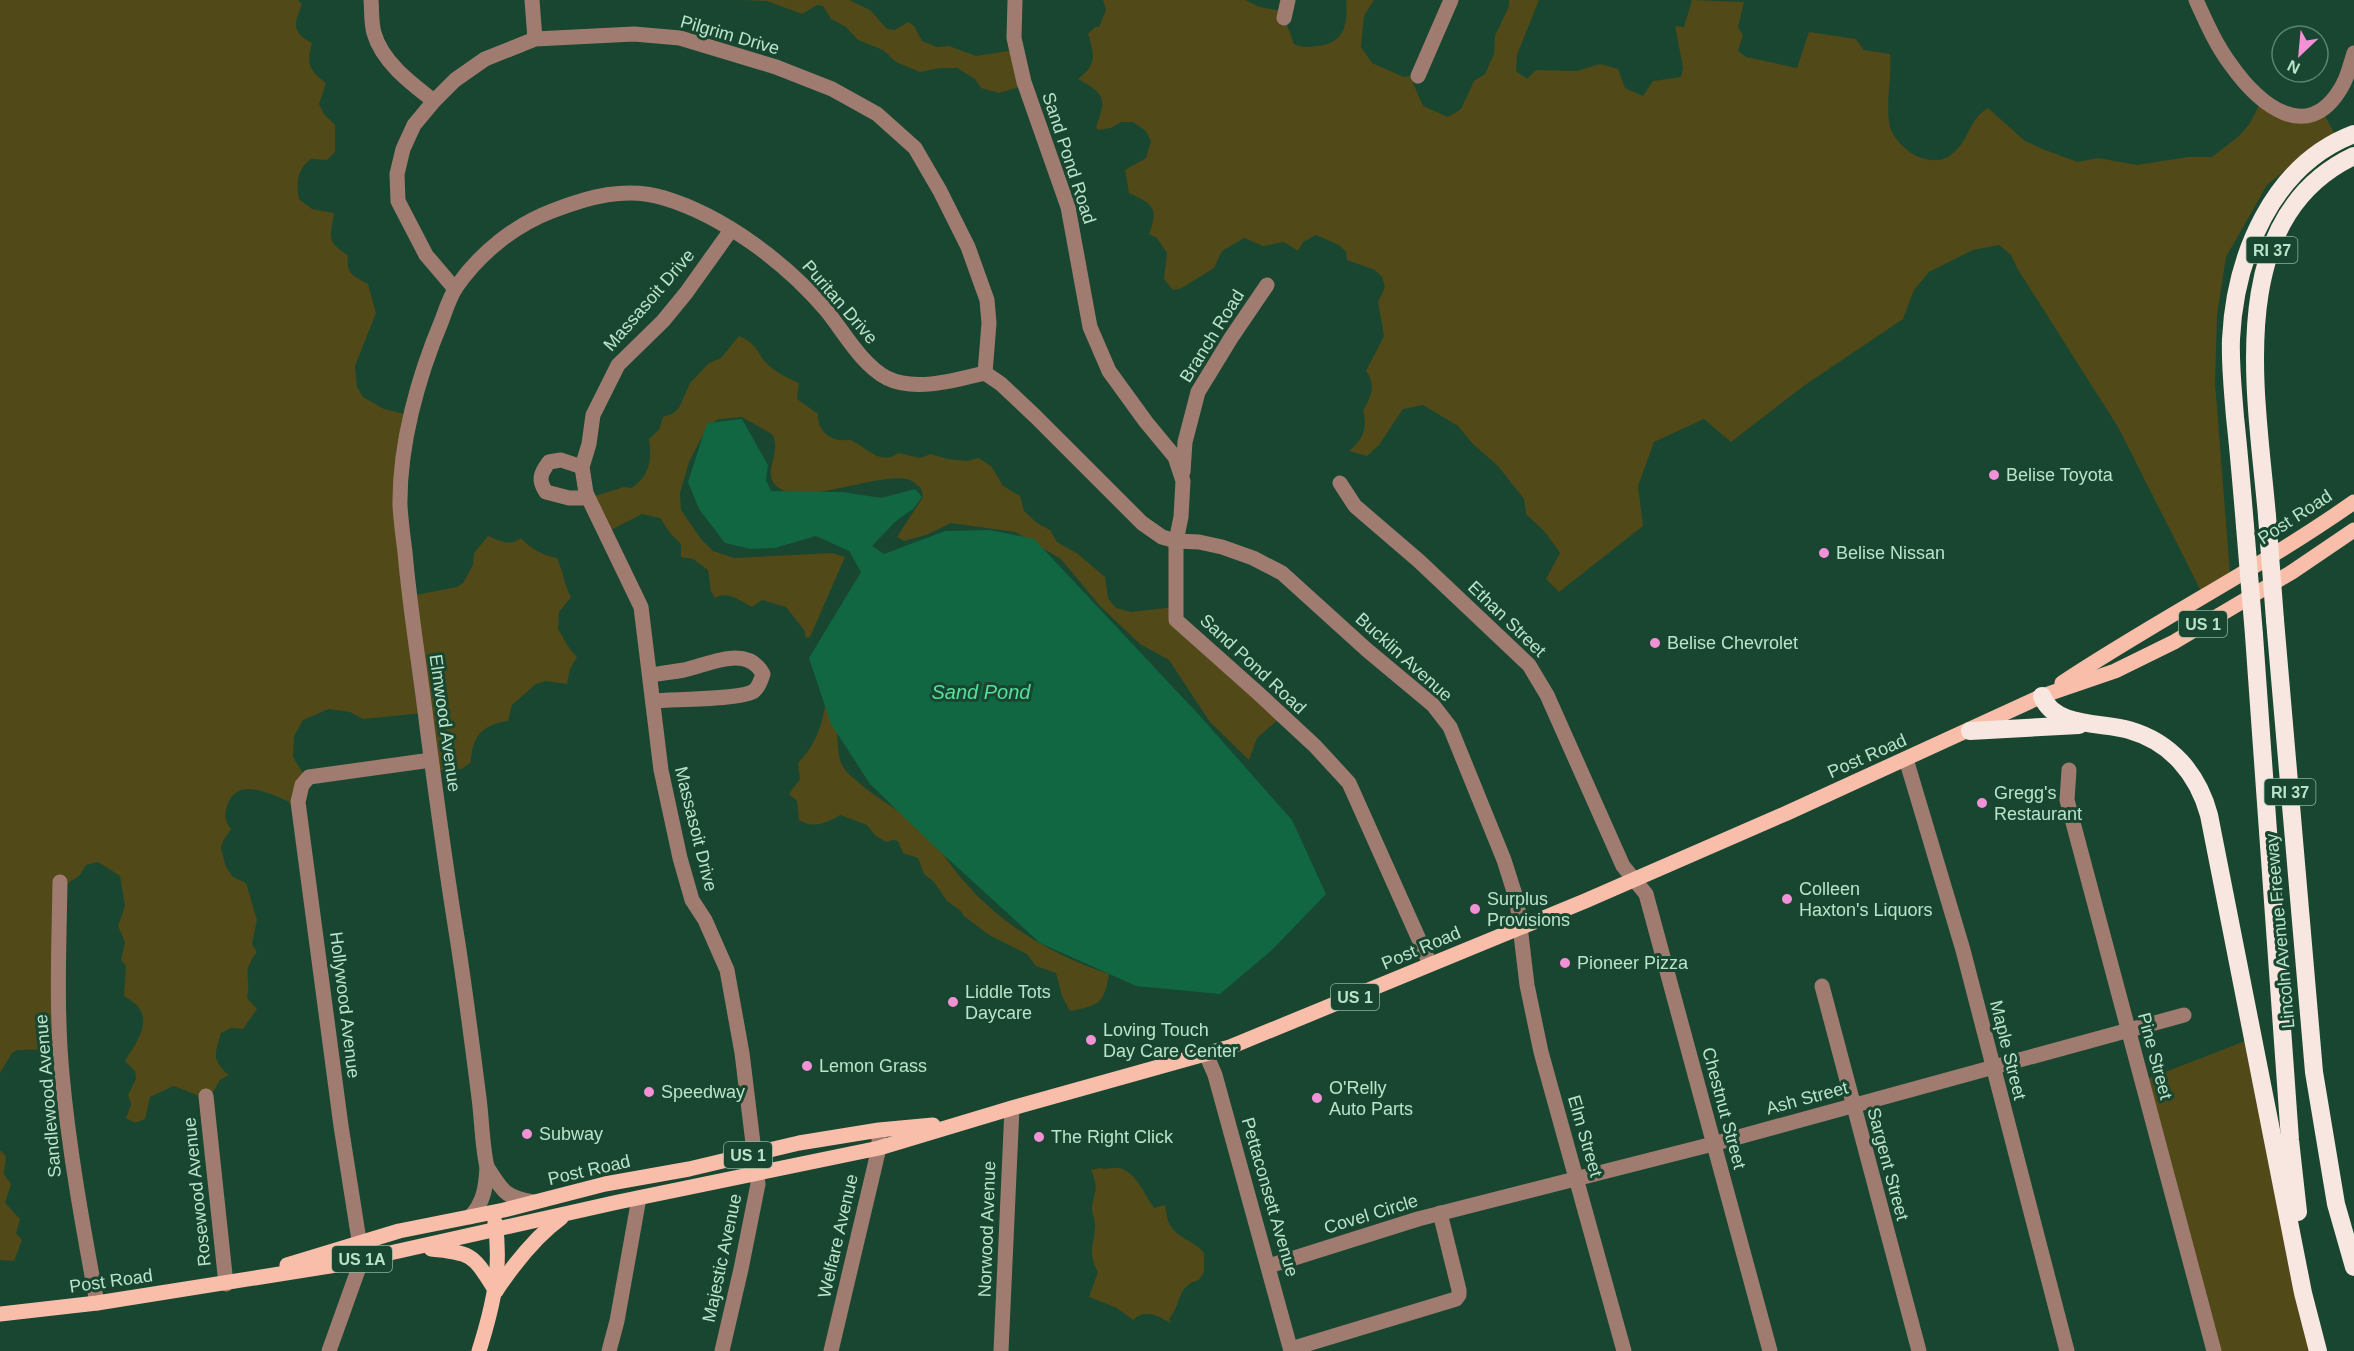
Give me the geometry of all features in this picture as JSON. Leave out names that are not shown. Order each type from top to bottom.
[{"type":"highway","points":[[2317,1346],[2290,1140],[2231,348],[2235,304],[2242,273],[2262,222],[2285,184],[2307,162],[2324,149],[2354,134]]},
{"type":"highway","name":"Lincoln Avenue Freeway","points":[[2354,156],[2326,171],[2309,187],[2294,205],[2278,234],[2261,282],[2256,311],[2254,355],[2314,1072],[2336,1204],[2354,1268]]},
{"type":"highway","points":[[2042,696],[2050,708],[2062,716],[2140,734],[2169,750],[2192,775],[2206,804],[2303,1293],[2317,1346]]},
{"type":"highway","points":[[1970,731],[2100,724]]},
{"type":"main road","name":"Post Road","points":[[2042,696],[2106,654],[2292,544],[2354,502]]},
{"type":"main road","name":"Post Road","points":[[0,1314],[97,1303],[226,1284],[362,1259],[879,1148],[1230,1047],[1521,928],[1970,731],[2042,696],[2115,671],[2174,642],[2292,572],[2354,530]]},
{"type":"main road","name":"Post Road","points":[[226,1284],[399,1231],[494,1212],[603,1185],[689,1169],[799,1143],[879,1130],[965,1123]]},
{"type":"main road","points":[[479,1351],[496,1291],[498,1251],[494,1212]]},
{"type":"main road","points":[[496,1291],[538,1238],[565,1215]]},
{"type":"main road","points":[[413,1248],[455,1251],[468,1255],[477,1262],[496,1291]]},
{"type":"street","points":[[371,0],[374,34],[387,57],[408,81],[434,101]]},
{"type":"street","points":[[532,0],[535,39]]},
{"type":"street","name":"Sand Pond Road","points":[[1015,0],[1014,38],[1024,82],[1068,207],[1090,327],[1109,371],[1175,457],[1183,481],[1181,517],[1176,541],[1176,620],[1315,746],[1349,783],[1430,964]]},
{"type":"street","points":[[1284,18],[1288,0]]},
{"type":"street","points":[[1418,76],[1451,0]]},
{"type":"street","points":[[2196,0],[2212,34],[2231,65],[2250,88],[2273,108],[2296,117],[2321,110],[2336,96],[2346,78],[2354,53]]},
{"type":"street","name":"Pilgrim Drive","points":[[455,289],[426,255],[398,201],[397,174],[403,149],[414,125],[434,101],[456,80],[485,59],[535,39],[634,34],[680,38],[776,67],[832,88],[878,114],[915,148],[968,247],[987,300],[989,323],[985,373]]},
{"type":"street","name":"Puritan Drive","points":[[455,289],[475,263],[501,239],[543,214],[584,199],[621,192],[662,197],[710,217],[748,240],[786,270],[824,308],[866,361],[887,378],[910,385],[961,379],[985,373]]},
{"type":"street","name":"Massasoit Drive","points":[[731,230],[680,300],[618,365],[593,415],[589,444],[582,467],[588,498],[641,607],[661,770],[680,858],[692,900],[705,920],[726,970],[742,1053],[757,1173]]},
{"type":"street","name":"Branch Road","points":[[1183,481],[1185,442],[1198,392],[1267,285]]},
{"type":"street","name":"Elmwood Avenue","points":[[455,289],[433,339],[414,398],[404,458],[400,505],[413,639],[460,956],[487,1167],[485,1189],[479,1208],[470,1217]]},
{"type":"street","points":[[985,373],[1001,384],[1035,416],[1142,523],[1162,537],[1176,541]]},
{"type":"street","points":[[582,467],[561,460],[549,462],[541,473],[540,483],[546,492],[568,498],[588,498]]},
{"type":"street","name":"Ethan Street","points":[[1340,483],[1355,506],[1419,561],[1529,665],[1547,695],[1623,866],[1634,879]]},
{"type":"street","name":"Bucklin Avenue","points":[[1176,541],[1199,542],[1222,547],[1253,558],[1282,573],[1367,650],[1433,705],[1450,727],[1504,860],[1517,901],[1521,928]]},
{"type":"street","points":[[651,675],[684,670],[734,657],[747,659],[758,665],[763,674],[753,692],[737,696],[653,701]]},
{"type":"street","name":"Maple Street","points":[[1906,759],[1945,885],[2067,1351]]},
{"type":"street","name":"Hollywood Avenue","points":[[362,1259],[341,1126],[298,802],[302,785],[309,777],[431,760]]},
{"type":"street","name":"Pine Street","points":[[2069,770],[2067,800],[2214,1351]]},
{"type":"street","name":"Chestnut Street","points":[[1634,879],[1648,898],[1770,1351]]},
{"type":"street","name":"Sandlewood Avenue","points":[[60,882],[59,997],[62,1073],[77,1190],[97,1303]]},
{"type":"street","name":"Elm Street","points":[[1521,928],[1527,985],[1541,1052],[1624,1351]]},
{"type":"street","name":"Sargent Street","points":[[1822,986],[1918,1351]]},
{"type":"street","name":"Ash Street","points":[[1440,1213],[1713,1144],[2184,1015]]},
{"type":"street","name":"Pettaconsett Avenue","points":[[1206,1054],[1215,1075],[1291,1350]]},
{"type":"street","name":"Rosewood Avenue","points":[[206,1096],[226,1284]]},
{"type":"street","name":"Norwood Avenue","points":[[1005,1351],[1012,1108]]},
{"type":"street","name":"Welfare Avenue","points":[[831,1351],[879,1148],[879,1130]]},
{"type":"street","name":"Elmwood Avenue","points":[[487,1167],[500,1187],[513,1198],[533,1202]]},
{"type":"street","name":"Majestic Avenue","points":[[722,1351],[758,1184],[757,1173]]},
{"type":"street","points":[[609,1351],[619,1310],[639,1198]]},
{"type":"street","name":"Covel Circle","points":[[1269,1266],[1440,1213],[1459,1290],[1456,1299],[1291,1350]]},
{"type":"street","points":[[329,1351],[362,1259]]},
{"type":"shaded area","points":[[0,0],[298,0],[302,4],[296,22],[297,31],[312,43],[309,56],[310,66],[326,83],[319,104],[324,114],[335,125],[335,152],[327,160],[311,159],[306,163],[300,172],[298,182],[299,199],[312,209],[334,213],[331,238],[336,246],[348,255],[348,266],[351,273],[368,284],[376,313],[355,366],[357,387],[363,397],[384,409],[409,415],[404,457],[410,596],[457,587],[463,583],[473,565],[474,553],[488,536],[509,543],[521,538],[537,551],[557,558],[571,597],[559,612],[558,629],[568,647],[577,657],[570,669],[567,684],[546,681],[536,684],[512,705],[508,721],[491,725],[480,733],[474,745],[471,762],[462,769],[434,771],[423,713],[363,719],[350,712],[329,709],[303,720],[294,736],[293,757],[310,785],[298,806],[259,790],[240,791],[232,796],[225,815],[231,829],[221,848],[226,867],[233,877],[246,883],[257,920],[252,944],[257,952],[248,970],[247,998],[257,1009],[243,1029],[231,1028],[221,1033],[216,1056],[219,1065],[229,1075],[220,1080],[207,1103],[199,1096],[174,1086],[150,1097],[145,1119],[135,1123],[126,1118],[131,1104],[128,1095],[136,1079],[135,1071],[125,1061],[137,1042],[143,1021],[138,1006],[124,996],[126,966],[121,960],[125,942],[118,926],[125,906],[120,876],[98,862],[86,865],[79,876],[59,889],[59,1049],[17,1050],[12,1053],[0,1073]]},
{"type":"shaded area","points":[[743,0],[849,0],[870,10],[887,29],[895,30],[908,22],[914,26],[922,41],[937,47],[949,46],[976,56],[1014,50],[1023,86],[999,93],[981,88],[975,79],[957,68],[940,68],[920,72],[896,62],[883,50],[858,40],[846,27],[831,19],[823,6],[817,5],[802,14],[767,1]]},
{"type":"shaded area","points":[[1103,0],[1245,0],[1260,7],[1282,11],[1294,44],[1306,47],[1326,44],[1339,36],[1345,24],[1346,0],[1374,0],[1364,16],[1361,47],[1372,63],[1404,77],[1410,76],[1423,106],[1448,117],[1461,109],[1474,81],[1485,74],[1494,54],[1495,36],[1509,6],[1509,0],[1539,0],[1517,55],[1516,71],[1527,79],[1536,70],[1577,71],[1600,64],[1618,69],[1625,88],[1643,96],[1653,81],[1681,77],[1683,67],[1675,26],[1684,27],[1692,0],[1744,2],[1738,27],[1743,35],[1738,51],[1746,57],[1797,68],[1809,32],[1856,39],[1864,50],[1890,54],[1888,105],[1890,127],[1896,139],[1906,149],[1930,160],[1949,157],[1958,149],[1976,118],[1988,108],[2025,141],[2045,150],[2078,162],[2098,158],[2137,165],[2188,157],[2212,157],[2239,136],[2250,123],[2263,98],[2270,102],[2325,116],[2336,136],[2323,139],[2267,185],[2226,257],[2217,315],[2215,382],[2230,574],[2202,593],[2118,427],[2011,255],[1999,245],[1973,250],[1929,272],[1914,290],[1903,319],[1805,385],[1731,442],[1704,419],[1654,442],[1638,486],[1643,526],[1559,592],[1546,579],[1560,553],[1545,532],[1526,514],[1524,499],[1498,466],[1473,444],[1458,426],[1423,405],[1403,409],[1379,445],[1367,456],[1349,451],[1363,433],[1365,422],[1363,410],[1372,390],[1366,371],[1384,336],[1378,302],[1385,287],[1382,277],[1375,270],[1347,260],[1346,252],[1339,245],[1316,235],[1303,242],[1298,251],[1284,242],[1263,246],[1244,238],[1222,251],[1214,268],[1182,288],[1173,290],[1164,279],[1167,253],[1157,238],[1149,234],[1153,218],[1152,208],[1144,200],[1129,193],[1125,170],[1146,158],[1151,141],[1146,131],[1133,122],[1121,122],[1111,128],[1098,130],[1096,127],[1102,109],[1101,98],[1094,89],[1078,79],[1092,63],[1093,53],[1088,34],[1095,27],[1099,27],[1106,10]]},
{"type":"shaded area","points":[[739,336],[754,346],[771,367],[799,383],[797,399],[818,414],[821,427],[826,434],[839,440],[853,441],[875,455],[886,458],[898,453],[920,458],[931,454],[947,459],[967,461],[979,458],[992,467],[1003,486],[1020,496],[1024,511],[1037,523],[1050,530],[1057,542],[1078,554],[1105,577],[1108,598],[1116,608],[1131,612],[1174,607],[1279,719],[1257,738],[1249,760],[1210,722],[1169,660],[1140,644],[1100,606],[1061,559],[1015,532],[951,523],[926,535],[904,541],[897,537],[923,497],[921,488],[910,480],[896,478],[878,480],[815,492],[796,493],[781,490],[771,476],[775,446],[773,435],[742,417],[719,419],[708,425],[689,462],[680,493],[681,510],[701,539],[713,551],[734,558],[832,553],[845,557],[810,637],[806,638],[804,630],[786,607],[762,600],[752,607],[725,595],[715,598],[711,591],[708,570],[693,559],[681,557],[681,544],[660,518],[642,514],[609,531],[595,496],[624,487],[632,488],[643,478],[650,460],[649,439],[659,430],[663,417],[679,408],[690,383],[709,363],[721,358]]},
{"type":"shaded area","points":[[830,697],[836,713],[838,750],[846,771],[925,832],[977,895],[1010,924],[1048,948],[1109,974],[1105,992],[1099,1002],[1070,1011],[1062,996],[1056,973],[1036,966],[1027,954],[989,935],[964,916],[947,901],[934,882],[924,874],[918,858],[903,853],[898,841],[886,842],[875,835],[867,825],[840,815],[820,824],[809,824],[799,820],[797,801],[789,794],[800,779],[798,763],[816,737]]},
{"type":"shaded area","points":[[2253,1038],[2320,1351],[2219,1351],[2147,1079]]},
{"type":"shaded area","points":[[0,1150],[6,1156],[4,1174],[11,1184],[5,1203],[20,1219],[16,1233],[22,1240],[14,1261],[0,1260]]},
{"type":"shaded area","points":[[1119,1168],[1130,1174],[1154,1208],[1165,1205],[1168,1221],[1173,1230],[1204,1253],[1204,1272],[1199,1280],[1183,1291],[1169,1319],[1171,1323],[1147,1314],[1142,1314],[1133,1320],[1117,1308],[1089,1297],[1098,1272],[1092,1254],[1095,1224],[1092,1207],[1096,1186],[1091,1170]]},
{"type":"water","name":"Sand Pond","points":[[742,419],[768,465],[766,480],[771,491],[843,492],[881,498],[915,489],[922,497],[913,509],[896,521],[872,546],[884,554],[945,531],[990,530],[1034,539],[1200,716],[1292,820],[1326,894],[1272,950],[1220,994],[1136,986],[1040,943],[870,784],[831,724],[809,658],[861,572],[849,551],[816,536],[775,548],[751,549],[725,543],[699,509],[688,482],[707,423]]},
{"type":"place","name":"Belise Toyota","points":[[1994,475]]},
{"type":"place","name":"Belise Nissan","points":[[1824,553]]},
{"type":"place","name":"Belise Chevrolet","points":[[1655,643]]},
{"type":"place","name":"Gregg's Restaurant","points":[[1982,803]]},
{"type":"place","name":"Colleen Haxton's Liquors","points":[[1787,899]]},
{"type":"place","name":"Surplus Provisions","points":[[1475,909]]},
{"type":"place","name":"Pioneer Pizza","points":[[1565,963]]},
{"type":"place","name":"Liddle Tots Daycare","points":[[953,1002]]},
{"type":"place","name":"Loving Touch Day Care Center","points":[[1091,1040]]},
{"type":"place","name":"Lemon Grass","points":[[807,1066]]},
{"type":"place","name":"Speedway","points":[[649,1092]]},
{"type":"place","name":"O'Relly Auto Parts","points":[[1317,1098]]},
{"type":"place","name":"Subway","points":[[527,1134]]},
{"type":"place","name":"The Right Click","points":[[1039,1137]]}]
